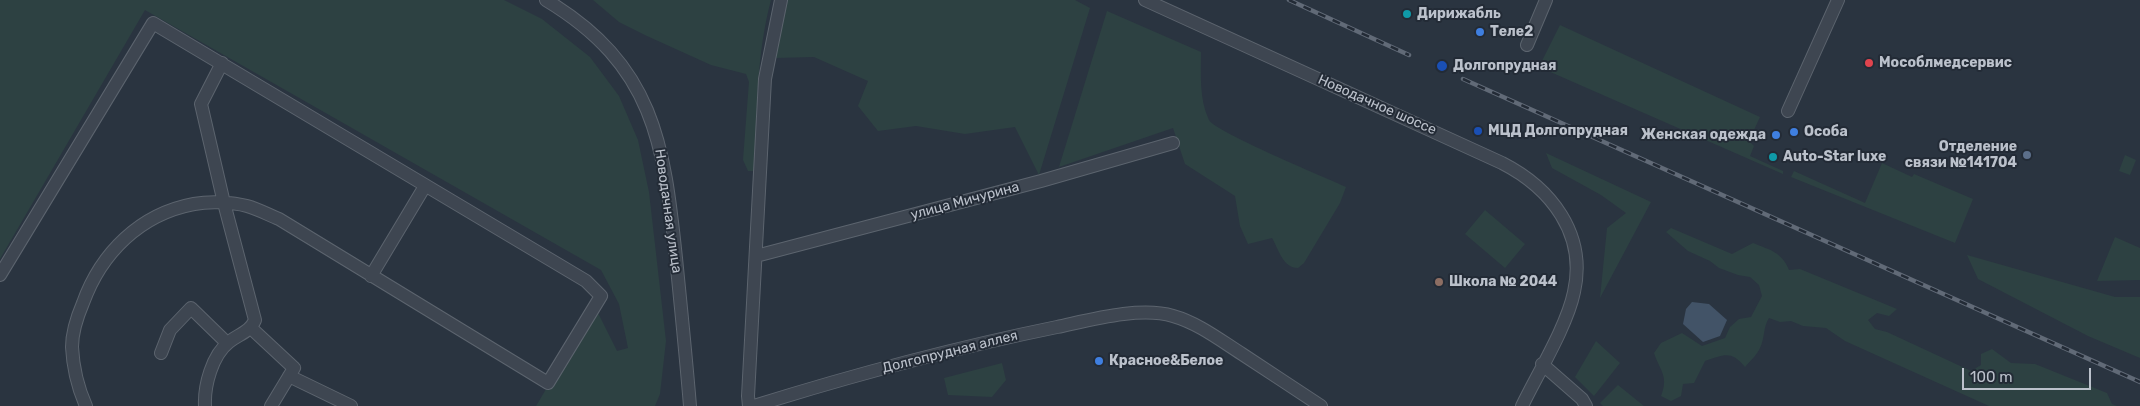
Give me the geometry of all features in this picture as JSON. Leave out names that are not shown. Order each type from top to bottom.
[{"type":"street","name":"Новодачная улица","points":[[546,0],[590,31],[613,54],[635,84],[651,116],[665,167],[671,204],[690,406]]},
{"type":"street","points":[[749,406],[765,79],[781,0]]},
{"type":"street","name":"Новодачное шоссе","points":[[1145,0],[1402,116],[1516,170],[1541,188],[1559,210],[1571,234],[1577,278],[1572,301],[1522,406]]},
{"type":"street","points":[[1527,44],[1546,0]]},
{"type":"street","points":[[1788,111],[1838,0]]},
{"type":"street","points":[[0,275],[153,22],[586,281],[601,296],[601,302],[548,383],[279,219],[247,206],[224,203],[195,204],[153,218],[131,234],[107,256],[90,283],[76,322],[73,338],[74,367],[86,406]]},
{"type":"street","points":[[205,406],[204,393],[214,362],[227,343],[251,328],[255,320],[224,203],[201,104],[222,63]]},
{"type":"street","name":"улица Мичурина","points":[[756,256],[1041,181],[1173,143]]},
{"type":"street","points":[[371,276],[425,186]]},
{"type":"street","points":[[160,353],[170,330],[191,308],[227,343]]},
{"type":"street","name":"Долгопрудная аллея","points":[[754,406],[884,367],[973,345],[1082,322],[1130,314],[1151,313],[1171,315],[1199,327],[1321,406]]},
{"type":"street","points":[[251,328],[294,368],[271,406]]},
{"type":"street","points":[[1542,364],[1586,405]]},
{"type":"street","points":[[289,376],[351,406]]},
{"type":"green space","points":[[0,0],[504,0],[542,19],[590,57],[619,96],[638,140],[649,192],[666,341],[660,394],[655,406],[536,406],[595,307],[617,351],[628,348],[619,304],[601,270],[145,10],[0,259]]},
{"type":"green space","points":[[593,0],[771,0],[762,42],[755,171],[748,171],[743,160],[749,82],[746,74],[711,65],[647,36],[619,22]]},
{"type":"green space","points":[[786,0],[1075,0],[1090,8],[1039,175],[1015,127],[965,134],[916,126],[878,131],[858,106],[868,81],[814,57],[775,58]]},
{"type":"green space","points":[[1107,11],[1201,52],[1201,87],[1204,104],[1209,120],[1216,126],[1250,144],[1346,187],[1340,203],[1304,263],[1298,268],[1285,262],[1272,238],[1248,244],[1240,226],[1235,196],[1185,164],[1173,128],[1059,167]]},
{"type":"green space","points":[[1560,25],[1760,117],[1749,141],[1754,146],[1750,156],[1783,171],[1783,174],[1539,67]]},
{"type":"green space","points":[[1546,153],[1651,202],[1600,298],[1607,228],[1626,213],[1601,195],[1552,168]]},
{"type":"green space","points":[[2125,155],[2136,160],[2130,175],[2119,171]]},
{"type":"green space","points":[[1882,163],[1912,177],[1914,174],[1973,199],[1955,243],[1791,177],[1794,171],[1865,203]]},
{"type":"green space","points":[[1485,210],[1525,244],[1505,268],[1465,234]]},
{"type":"green space","points":[[1671,228],[1732,254],[1753,243],[1779,255],[1789,270],[1800,269],[1897,309],[1889,316],[1877,313],[1868,320],[1875,329],[1887,332],[1971,371],[1981,365],[1981,354],[1992,349],[2011,363],[2035,364],[2107,393],[2112,404],[2117,406],[1989,406],[1845,341],[1826,328],[1803,326],[1791,321],[1780,322],[1769,318],[1760,348],[1745,367],[1736,358],[1727,355],[1705,361],[1694,383],[1683,384],[1681,396],[1671,401],[1661,396],[1664,378],[1654,353],[1661,343],[1682,333],[1702,346],[1725,338],[1730,327],[1739,319],[1751,317],[1762,296],[1759,285],[1750,277],[1719,268],[1710,261],[1688,251],[1666,232]]},
{"type":"green space","points":[[2115,237],[2140,248],[2140,280],[2097,281]]},
{"type":"green space","points":[[1967,255],[2115,297],[2140,297],[2140,358],[2088,336],[1978,279]]},
{"type":"green space","points":[[1596,341],[1620,363],[1594,396],[1575,377]]},
{"type":"green space","points":[[1002,363],[1006,380],[992,397],[948,395],[944,378]]},
{"type":"green space","points":[[1618,385],[1644,406],[1603,406],[1600,403]]},
{"type":"water","points":[[1692,302],[1709,304],[1727,320],[1720,336],[1703,342],[1683,324],[1686,309]]},
{"type":"railway","points":[[1289,0],[1409,55]]},
{"type":"railway","points":[[1463,79],[2140,382]]},
{"type":"place","name":"Дирижабль","points":[[1407,14]]},
{"type":"place","name":"Теле2","points":[[1480,32]]},
{"type":"place","name":"Мособлмедсервис","points":[[1869,63]]},
{"type":"place","name":"Долгопрудная","points":[[1442,66]]},
{"type":"place","name":"МЦД Долгопрудная","points":[[1478,131]]},
{"type":"place","name":"Особа","points":[[1794,132]]},
{"type":"place","name":"Женская одежда","points":[[1776,135]]},
{"type":"place","name":"Отделение связи №141704","points":[[2027,155]]},
{"type":"place","name":"Auto-Star luxe","points":[[1773,157]]},
{"type":"place","name":"Школа № 2044","points":[[1439,282]]},
{"type":"place","name":"Красное&Белое","points":[[1099,361]]}]
